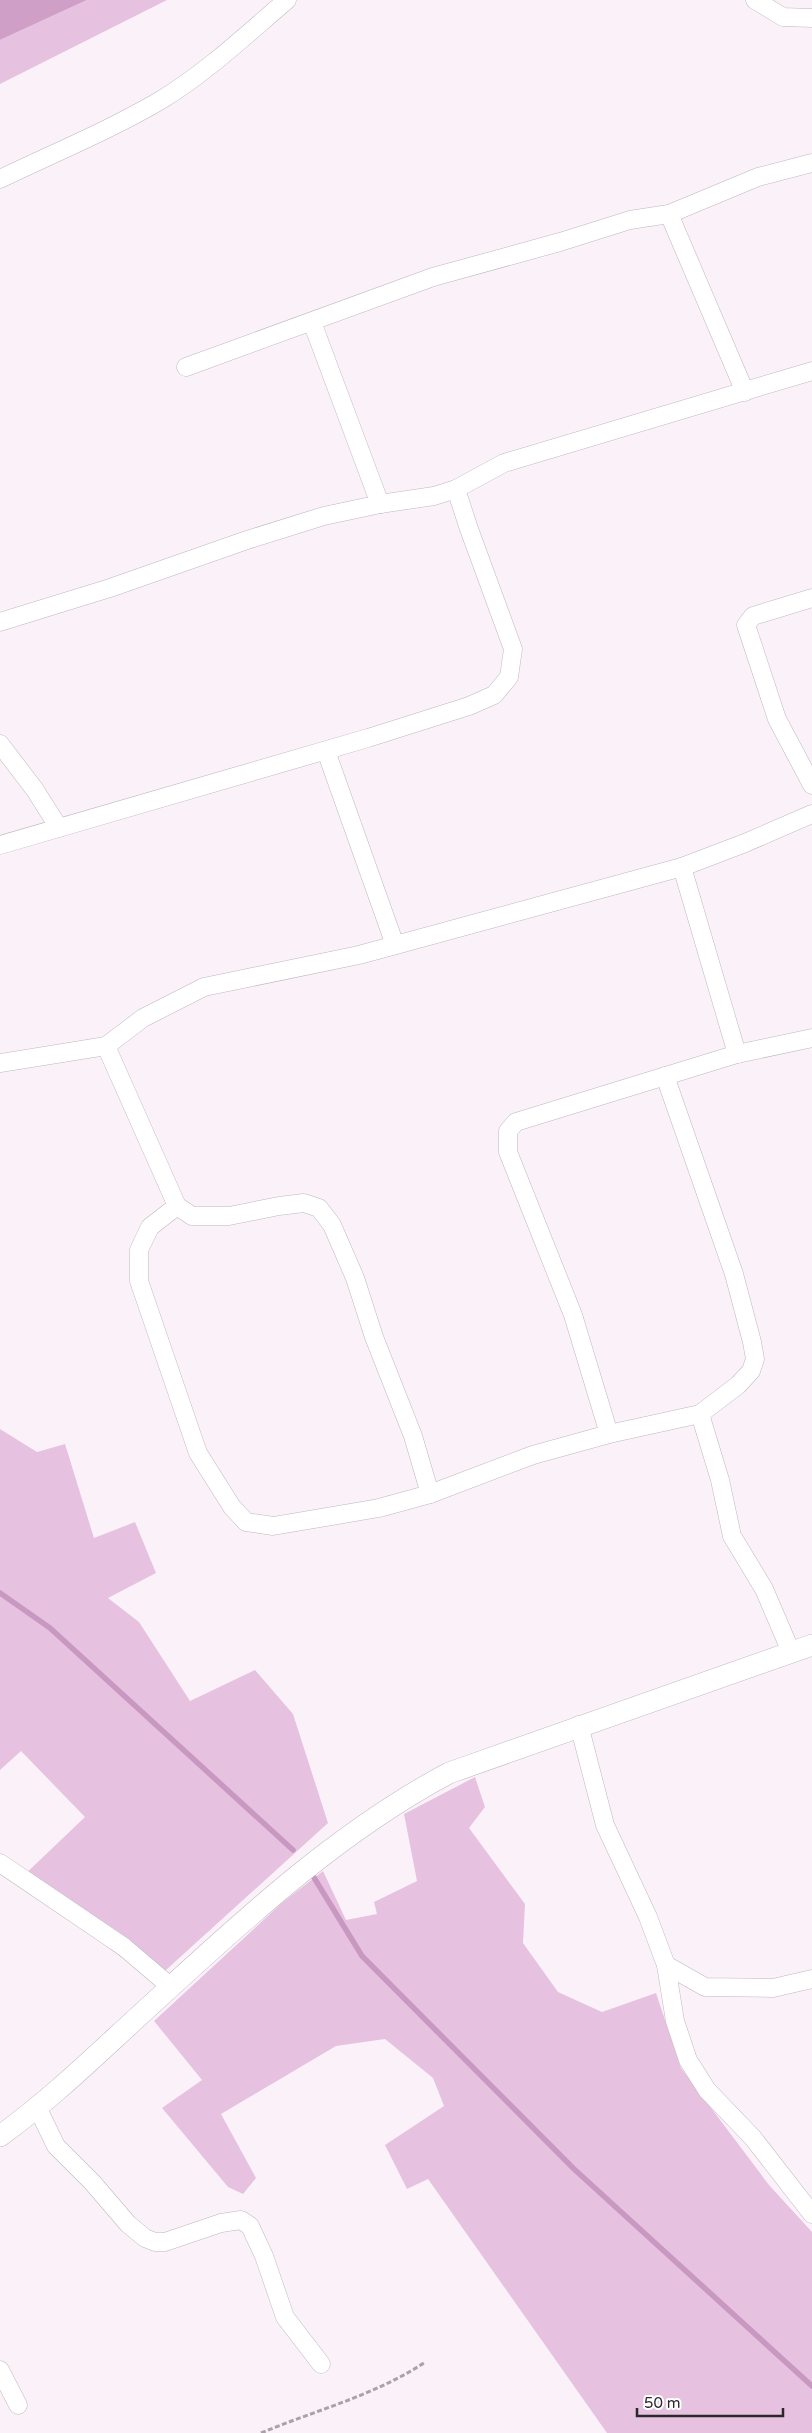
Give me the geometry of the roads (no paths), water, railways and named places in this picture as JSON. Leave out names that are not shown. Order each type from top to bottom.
[{"type":"street","points":[[0,179],[111,126],[162,99],[188,81],[287,0]]},
{"type":"street","points":[[755,0],[783,17],[812,18]]},
{"type":"street","points":[[186,367],[433,277],[560,242],[630,220],[669,214],[758,177],[812,163]]},
{"type":"street","points":[[669,214],[745,392]]},
{"type":"street","points":[[312,322],[380,504]]},
{"type":"street","points":[[0,622],[110,588],[324,516],[380,504],[434,496],[456,489],[504,463],[812,371]]},
{"type":"street","points":[[0,844],[326,751],[469,706],[494,695],[509,677],[513,649],[469,530],[456,489]]},
{"type":"street","points":[[812,598],[753,616],[746,624],[777,719],[812,786]]},
{"type":"street","points":[[0,744],[35,790],[59,828]]},
{"type":"street","points":[[326,751],[396,945]]},
{"type":"street","points":[[0,1063],[106,1046],[143,1018],[204,988],[359,955],[682,867],[745,844],[812,814]]},
{"type":"street","points":[[682,867],[737,1054]]},
{"type":"street","points":[[609,1434],[573,1315],[508,1152],[508,1131],[516,1122],[665,1076],[737,1054],[812,1038]]},
{"type":"street","points":[[106,1046],[176,1206],[192,1216],[229,1216],[304,1203],[319,1208],[332,1225],[356,1278],[374,1337],[413,1436],[430,1494]]},
{"type":"street","points":[[176,1206],[150,1227],[139,1250],[139,1281],[198,1453],[232,1507],[246,1522],[273,1526],[379,1508],[430,1494],[533,1455],[609,1434],[700,1414],[747,1376],[754,1365],[755,1359],[734,1274],[665,1076]]},
{"type":"street","points":[[700,1414],[720,1480],[732,1536],[764,1589],[791,1652]]},
{"type":"street","points":[[0,2136],[38,2108],[233,1930],[315,1862],[409,1794],[449,1773],[579,1725],[812,1644]]},
{"type":"street","points":[[579,1725],[605,1825],[648,1917],[666,1965],[675,2020],[688,2060],[707,2090],[752,2138],[812,2214]]},
{"type":"street","points":[[0,1863],[124,1947],[171,1987]]},
{"type":"street","points":[[666,1965],[705,1987],[773,1988],[812,1979]]},
{"type":"street","points":[[38,2108],[56,2146],[92,2182],[128,2224],[146,2238],[155,2242],[165,2242],[220,2223],[240,2220],[250,2226],[264,2256],[285,2318],[321,2364]]},
{"type":"street","points":[[0,2370],[18,2405]]},
{"type":"waterway","points":[[0,1593],[50,1628],[293,1850]]},
{"type":"waterway","points":[[313,1876],[362,1956],[574,2169],[812,2386]]}]
